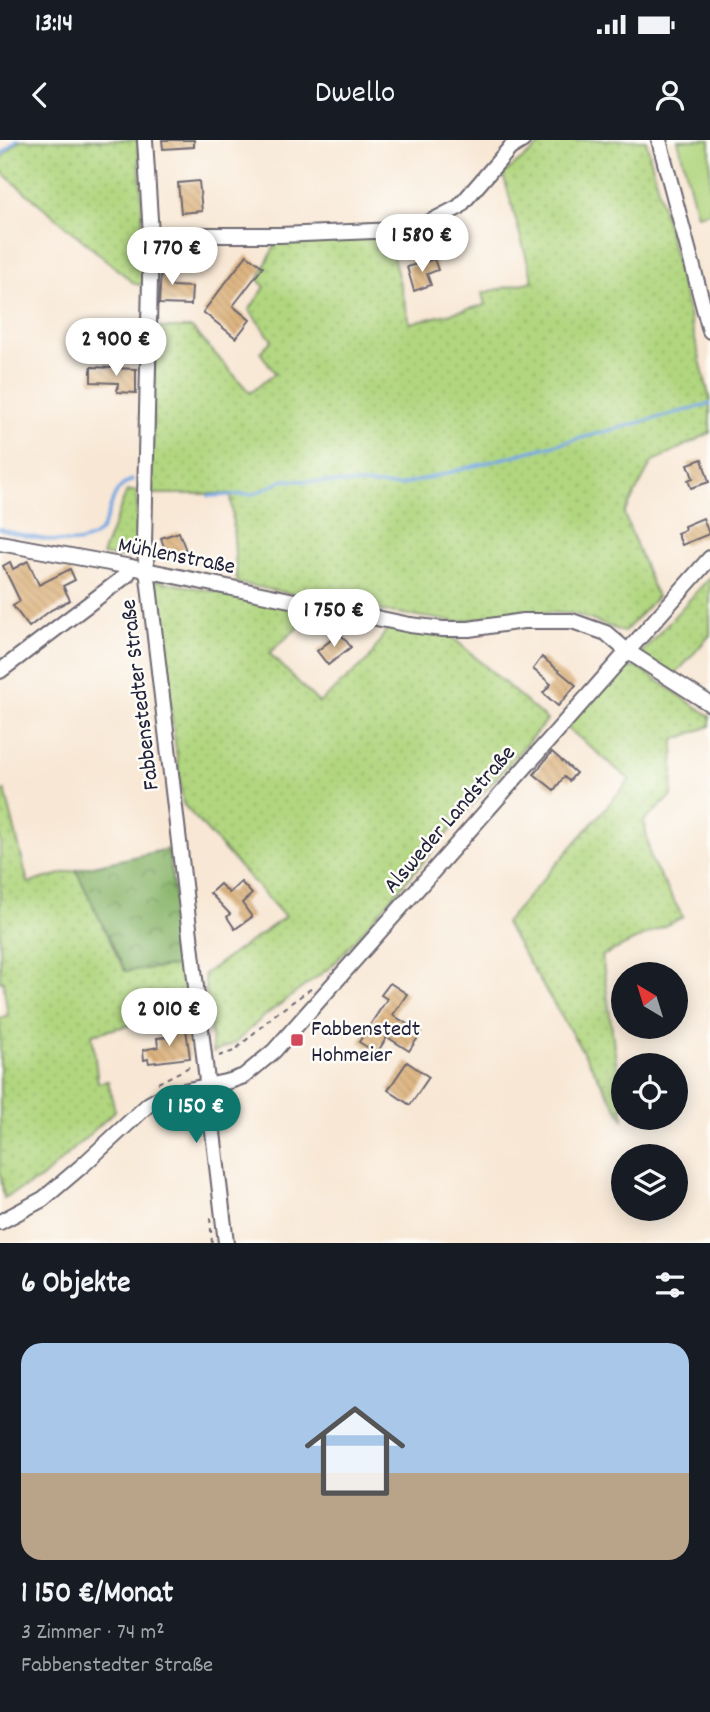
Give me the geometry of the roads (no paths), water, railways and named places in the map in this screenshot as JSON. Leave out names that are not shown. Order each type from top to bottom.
[{"type":"street","name":"Fabbenstedter Straße","points":[[145,140],[151,234],[144,542],[146,570],[226,1243]]},
{"type":"street","points":[[151,234],[280,235],[397,230],[428,223],[459,206],[510,148],[523,140]]},
{"type":"street","points":[[659,140],[710,331]]},
{"type":"street","name":"Mühlenstraße","points":[[0,543],[131,567],[410,625],[469,629],[523,621],[572,621],[606,633],[627,651],[710,704]]},
{"type":"street","name":"Alsweder Landstraße","points":[[0,1222],[43,1199],[149,1104],[165,1095],[244,1076],[274,1051],[710,558]]},
{"type":"street","points":[[0,671],[127,575],[131,567]]},
{"type":"waterway","points":[[0,156],[17,140]]},
{"type":"waterway","points":[[209,496],[254,494],[284,480],[398,486],[710,404]]},
{"type":"waterway","points":[[0,529],[61,542],[87,540],[101,530],[115,495],[132,480]]},
{"type":"place","name":"Fabbenstedt Hohmeier","points":[[297,1040]]}]
